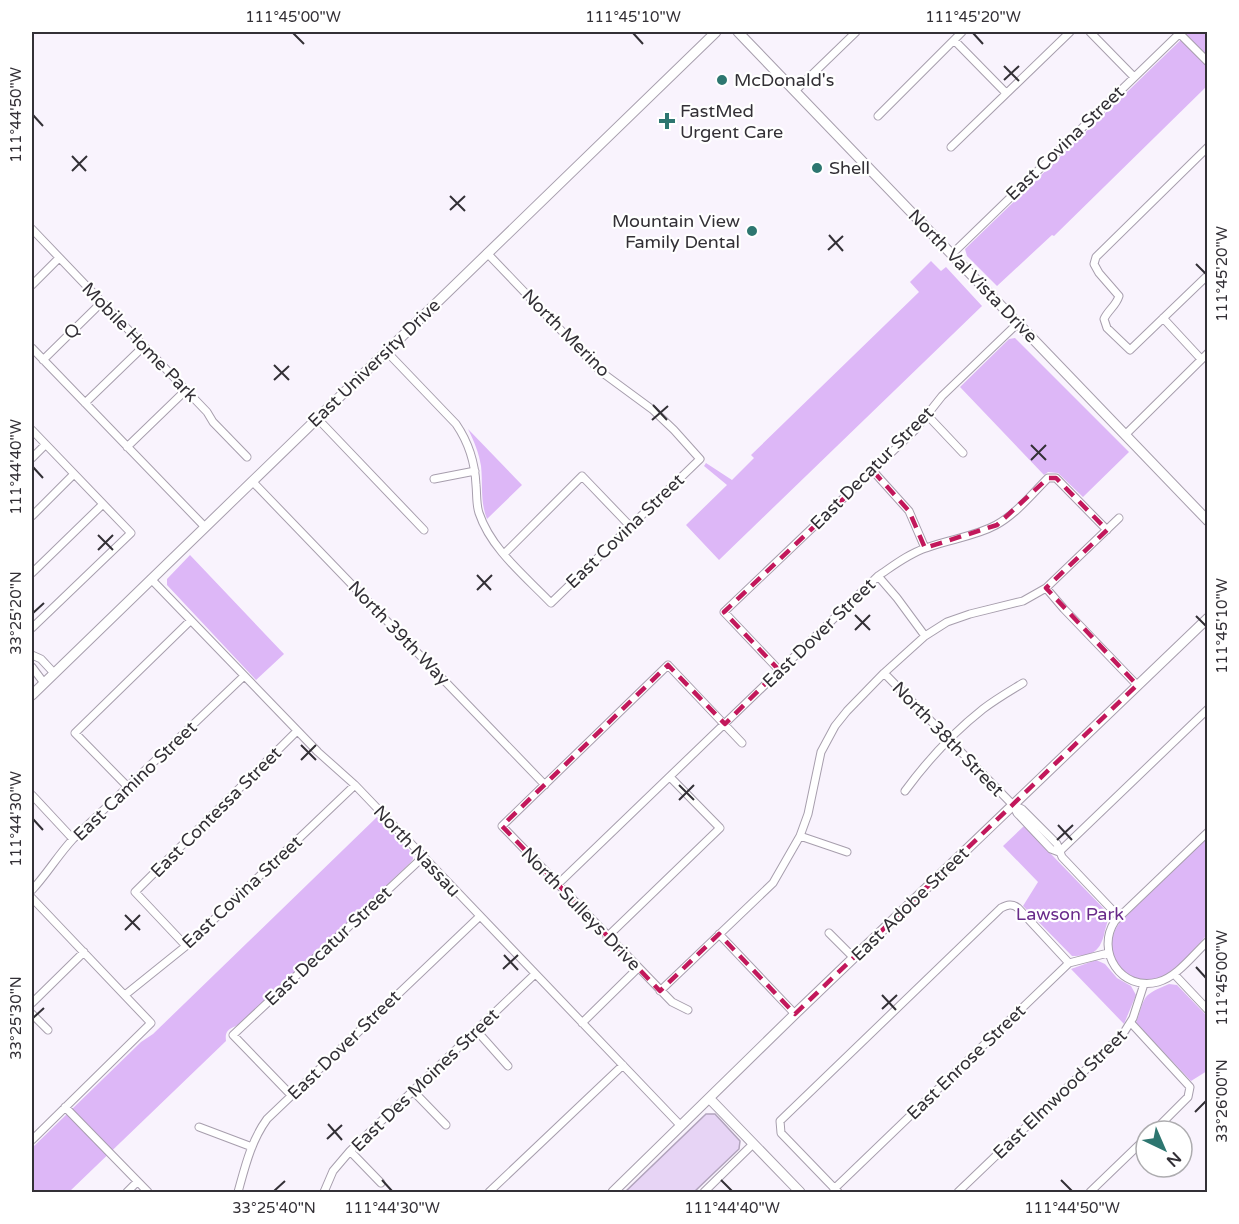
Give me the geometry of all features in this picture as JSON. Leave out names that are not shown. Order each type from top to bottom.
[{"type":"main road","name":"East University Drive","points":[[32,695],[716,32]]},
{"type":"main road","name":"North Val Vista Drive","points":[[738,32],[1208,521]]},
{"type":"main road","name":"East Adobe Street","points":[[613,1192],[1208,618]]},
{"type":"main road","points":[[710,1099],[800,1192]]},
{"type":"street","points":[[795,91],[856,32]]},
{"type":"street","points":[[878,116],[962,32]]},
{"type":"street","points":[[951,147],[1070,32]]},
{"type":"street","points":[[1090,32],[1134,77]]},
{"type":"street","points":[[1180,32],[1208,62]]},
{"type":"street","name":"East Covina Street","points":[[952,254],[1180,32]]},
{"type":"street","points":[[954,40],[1006,93]]},
{"type":"street","points":[[1208,147],[1096,257],[1094,264],[1099,273],[1119,296],[1104,319],[1107,328],[1130,350],[1208,275]]},
{"type":"street","name":"Mobile Home Park","points":[[32,229],[247,457]]},
{"type":"street","name":"North Merino","points":[[487,254],[600,371],[653,410],[675,430],[700,459]]},
{"type":"street","points":[[32,285],[59,258]]},
{"type":"street","name":"Q","points":[[43,360],[102,302]]},
{"type":"street","points":[[1163,318],[1201,359]]},
{"type":"street","name":"East Decatur Street","points":[[779,670],[724,612],[873,471],[927,417],[942,396],[1018,324]]},
{"type":"street","points":[[84,403],[144,346]]},
{"type":"street","points":[[32,348],[205,527]]},
{"type":"street","points":[[386,351],[456,424],[466,438],[475,471],[478,509],[486,532],[504,554],[582,476],[630,526]]},
{"type":"street","points":[[1125,435],[1208,353]]},
{"type":"street","points":[[127,447],[186,390]]},
{"type":"street","points":[[927,417],[963,453]]},
{"type":"street","points":[[317,418],[424,530]]},
{"type":"street","points":[[32,430],[131,534],[32,628]]},
{"type":"street","points":[[32,458],[45,445]]},
{"type":"street","name":"East Covina Street","points":[[504,554],[551,603],[700,459]]},
{"type":"street","points":[[434,479],[475,471]]},
{"type":"street","points":[[873,471],[909,511],[925,548]]},
{"type":"street","points":[[32,516],[73,475]]},
{"type":"street","name":"East Dover Street","points":[[557,885],[878,576],[909,555],[996,525],[1009,516],[1048,478],[1056,478],[1107,530]]},
{"type":"street","name":"North 39th Way","points":[[252,481],[545,785]]},
{"type":"street","points":[[32,573],[102,505]]},
{"type":"street","points":[[660,991],[773,883],[800,836],[808,814],[821,752],[827,739],[847,711],[884,673],[926,636],[947,622],[1023,601],[1046,588],[1119,518]]},
{"type":"street","points":[[878,576],[926,636]]},
{"type":"street","name":"North Nassau","points":[[151,579],[297,731],[355,785],[681,1126]]},
{"type":"street","points":[[1046,588],[1137,685]]},
{"type":"street","points":[[129,788],[75,733],[190,621]]},
{"type":"street","points":[[32,654],[41,659],[54,673]]},
{"type":"street","points":[[545,785],[668,665],[742,743]]},
{"type":"street","points":[[32,667],[44,683]]},
{"type":"street","name":"North 38th Street","points":[[884,673],[1013,805],[1017,813],[1057,844],[1059,852],[1119,917]]},
{"type":"street","name":"East Camino Street","points":[[32,890],[44,878],[58,856],[73,839],[244,676]]},
{"type":"street","points":[[905,791],[917,774],[949,740],[984,709],[1023,683]]},
{"type":"street","points":[[1059,852],[1208,709]]},
{"type":"street","name":"East Contessa Street","points":[[186,946],[135,892],[297,731]]},
{"type":"street","points":[[608,937],[720,828],[670,777]]},
{"type":"street","name":"East Covina Street","points":[[125,995],[186,946],[355,785]]},
{"type":"street","name":"North Sulleys Drive","points":[[545,785],[501,826],[660,991],[672,1002],[688,1010]]},
{"type":"street","points":[[32,795],[73,839]]},
{"type":"street","points":[[1208,832],[1119,917],[1108,937],[1108,954],[1118,971],[1126,978],[1144,984],[1158,982],[1174,974],[1208,941]]},
{"type":"street","points":[[800,836],[847,852]]},
{"type":"street","name":"East Decatur Street","points":[[291,1095],[233,1035],[423,856]]},
{"type":"street","points":[[32,898],[151,1023],[32,1140]]},
{"type":"street","points":[[836,1191],[781,1133],[780,1121],[1001,908],[1014,905],[1024,913],[1069,963],[1108,954]]},
{"type":"street","name":"East Dover Street","points":[[237,1192],[258,1132],[267,1119],[479,917]]},
{"type":"street","points":[[829,933],[854,958]]},
{"type":"street","points":[[718,934],[795,1014]]},
{"type":"street","points":[[32,1003],[84,952]]},
{"type":"street","name":"East Enrose Street","points":[[836,1191],[1069,963]]},
{"type":"street","points":[[582,1023],[638,968]]},
{"type":"street","name":"East Des Moines Street","points":[[324,1192],[333,1171],[350,1151],[535,974]]},
{"type":"street","points":[[1174,974],[1208,1010]]},
{"type":"street","name":"East Elmwood Street","points":[[958,1192],[1119,1038],[1131,1023],[1144,984]]},
{"type":"street","points":[[32,1014],[48,1030]]},
{"type":"street","points":[[1131,1023],[1188,1082],[1190,1092],[1186,1100],[1166,1119]]},
{"type":"street","points":[[476,1030],[508,1066]]},
{"type":"street","points":[[489,1192],[623,1065]]},
{"type":"street","points":[[413,1091],[446,1125]]},
{"type":"street","points":[[65,1107],[148,1192]]},
{"type":"street","points":[[199,1127],[252,1147]]},
{"type":"street","points":[[704,1192],[753,1144]]},
{"type":"street","points":[[1090,1192],[1134,1150]]},
{"type":"street","points":[[350,1151],[381,1183]]},
{"type":"street","points":[[127,1192],[137,1182]]},
{"type":"highlighted area","points":[[873,471],[909,511],[925,548],[997,525],[1048,478],[1056,478],[1107,530],[1046,588],[1137,685],[795,1014],[719,934],[660,991],[502,826],[668,665],[725,724],[779,670],[724,612]]},
{"type":"green space","points":[[1189,32],[1207,32],[1207,86],[1054,236],[1052,235],[997,286],[967,256],[965,249]]},
{"type":"green space","points":[[931,261],[941,271],[946,267],[982,306],[719,560],[686,525],[727,485],[704,466],[706,463],[732,480],[754,458],[751,455],[919,292],[910,282]]},
{"type":"green space","points":[[1015,338],[1129,452],[1083,497],[1058,473],[1048,472],[1044,475],[960,387],[1009,339]]},
{"type":"green space","points":[[468,429],[522,485],[487,519],[480,461]]},
{"type":"green space","points":[[190,555],[284,654],[256,680],[167,585],[167,579]]},
{"type":"green space","points":[[377,817],[412,853],[411,862],[244,1022],[231,1028],[227,1033],[226,1041],[69,1192],[32,1192],[32,1148]]},
{"type":"green space","name":"Lawson Park","points":[[1024,826],[1107,912],[1102,941],[1097,950],[1089,954],[1072,956],[1023,906],[1038,882],[1003,846]]},
{"type":"green space","points":[[1207,838],[1207,935],[1179,965],[1166,974],[1151,980],[1135,978],[1121,969],[1112,955],[1111,944],[1116,928]]},
{"type":"green space","points":[[1096,960],[1105,964],[1117,978],[1131,986],[1136,995],[1124,1024],[1071,969]]},
{"type":"green space","points":[[1169,984],[1177,985],[1207,1016],[1207,1071],[1191,1081],[1136,1023],[1141,1007],[1149,994]]},
{"type":"shaded area","points":[[706,1114],[715,1114],[740,1141],[739,1149],[694,1192],[625,1192]]},
{"type":"place","name":"McDonald's","points":[[722,80]]},
{"type":"place","name":"FastMed Urgent Care","points":[[667,121]]},
{"type":"place","name":"Shell","points":[[817,168]]},
{"type":"place","name":"Mountain View Family Dental","points":[[752,231]]}]
